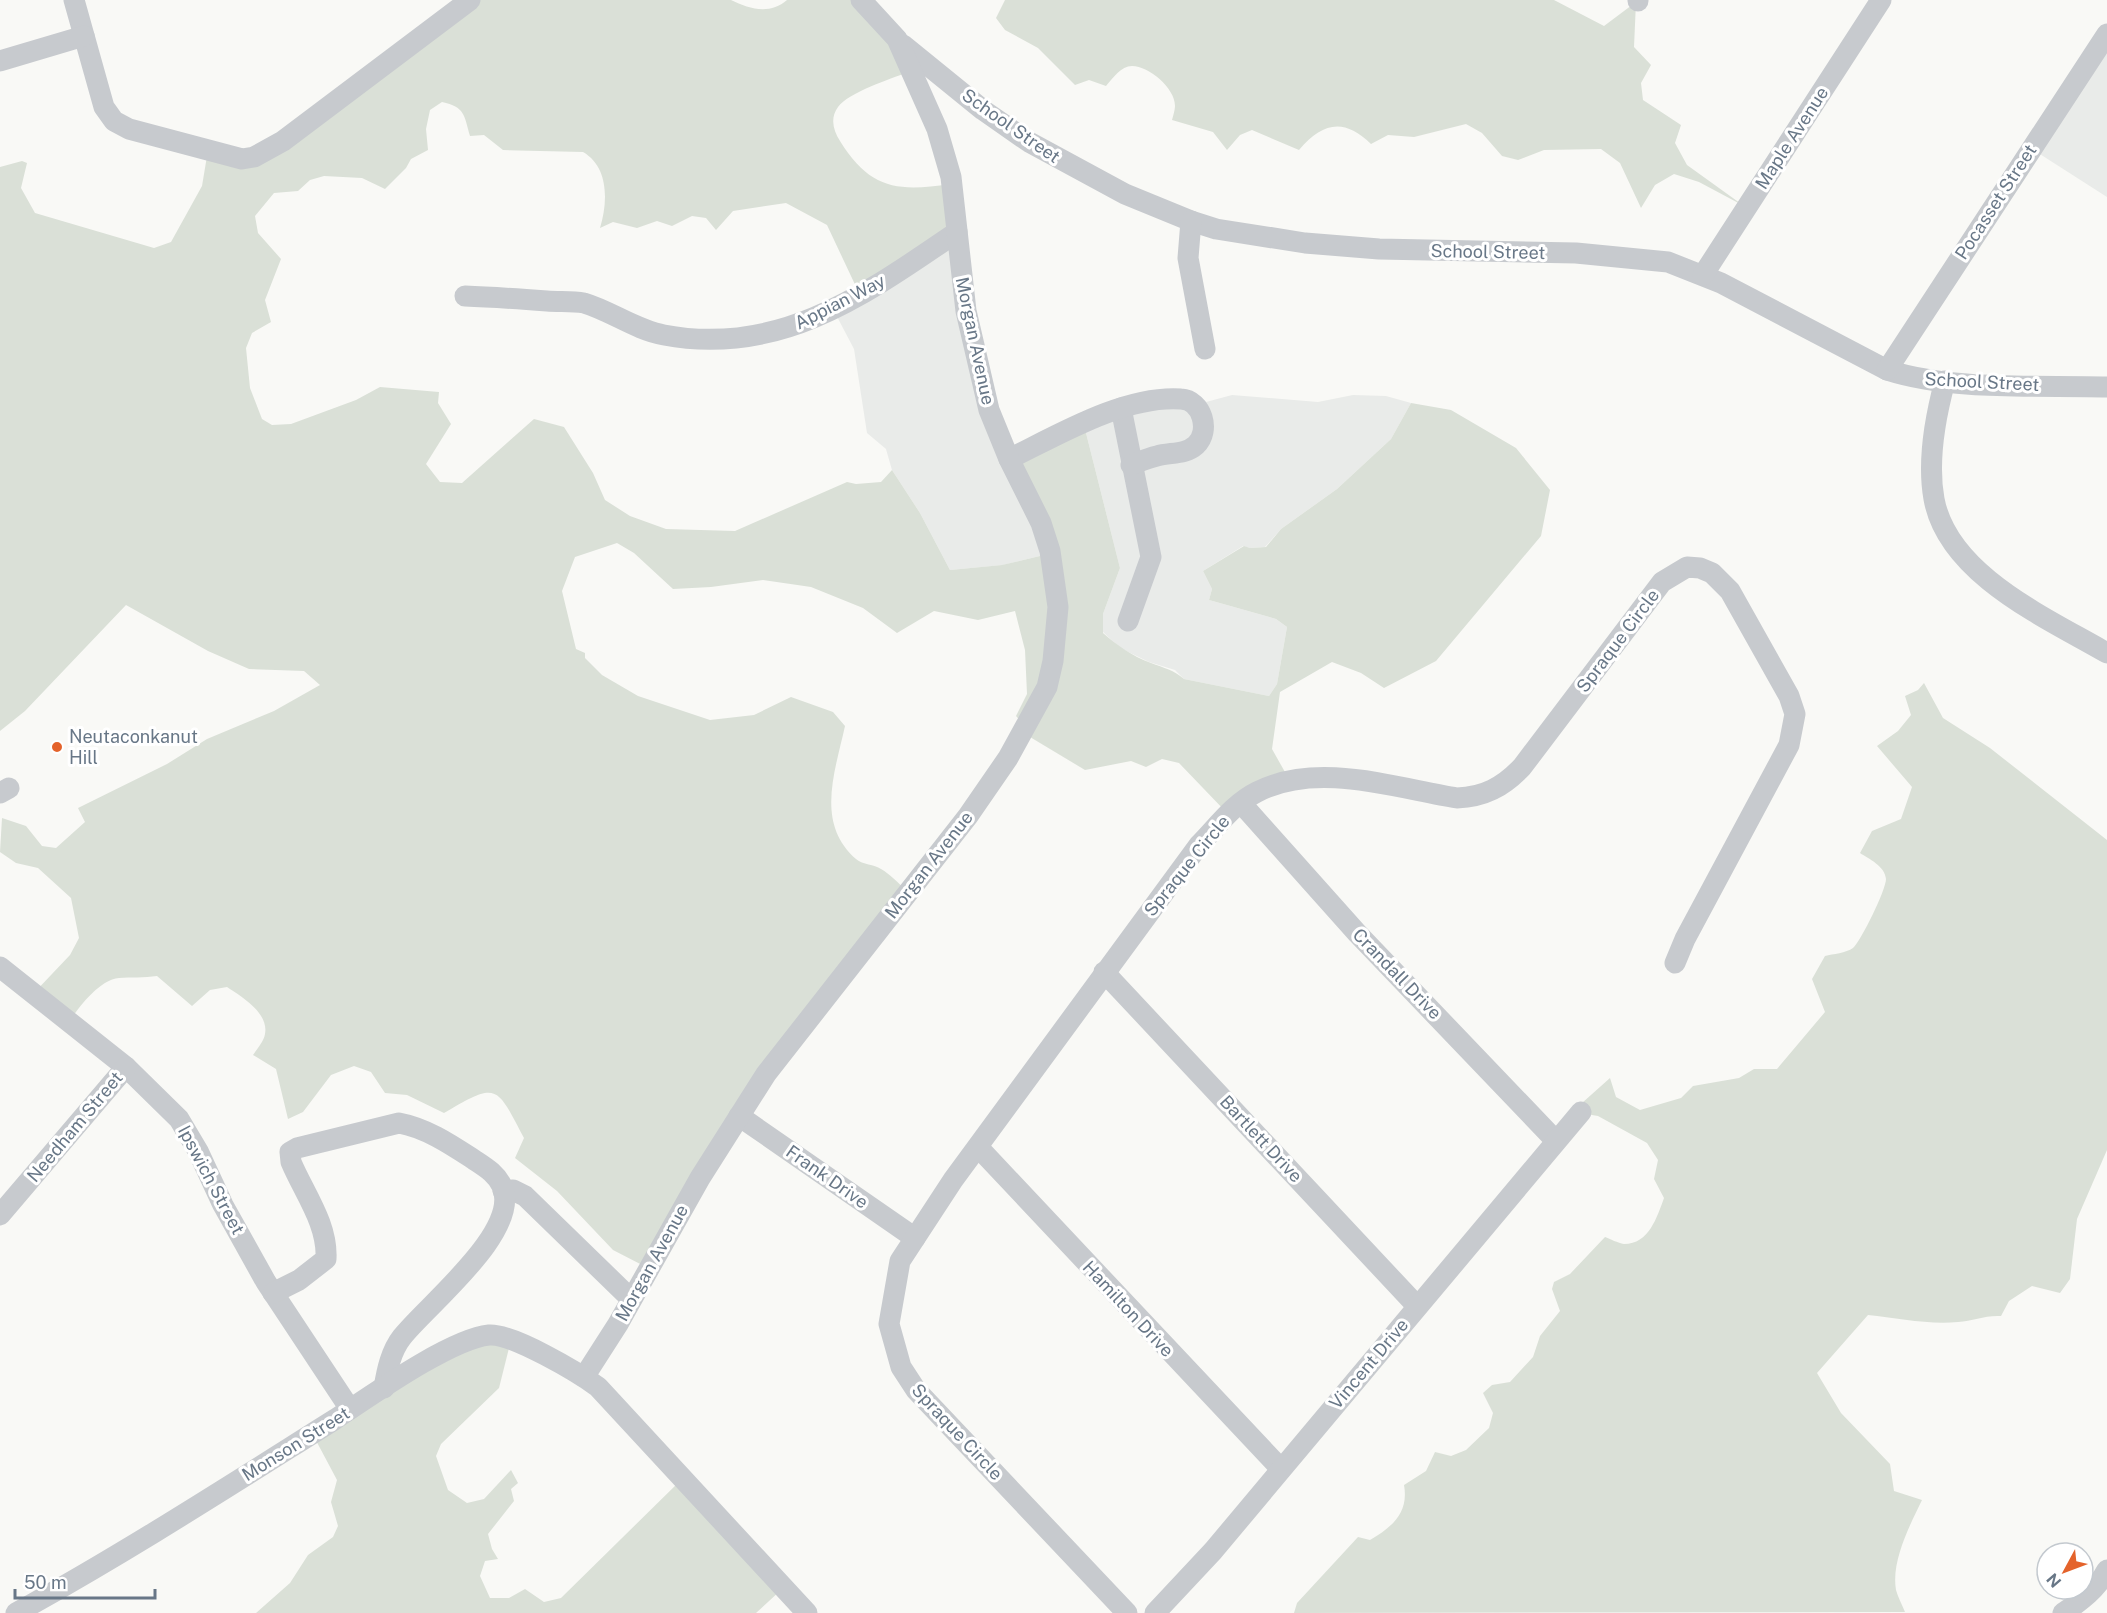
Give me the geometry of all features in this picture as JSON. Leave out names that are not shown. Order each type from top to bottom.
[{"type":"street","points":[[74,0],[104,107],[114,121],[129,129],[242,159],[254,158],[283,141],[470,0]]},
{"type":"street","name":"Morgan Avenue","points":[[584,1377],[766,1074],[968,816],[1008,758],[1047,687],[1057,634],[1056,579],[1041,524],[1008,459],[989,410],[974,353],[961,276],[951,177],[937,129],[897,39],[861,0]]},
{"type":"street","name":"Maple Avenue","points":[[1703,275],[1881,0]]},
{"type":"street","name":"Pocasset Street","points":[[1887,370],[2107,34]]},
{"type":"street","points":[[0,61],[84,36]]},
{"type":"street","name":"School Street","points":[[897,39],[983,110],[1029,142],[1125,194],[1216,229],[1347,246],[1461,252],[1576,253],[1655,259],[1703,275],[1887,370],[1926,381],[2107,387]]},
{"type":"street","points":[[1191,221],[1188,258],[1205,349]]},
{"type":"street","name":"Appian Way","points":[[465,296],[583,303],[662,335],[697,339],[735,339],[791,327],[846,303],[885,281],[957,232]]},
{"type":"street","points":[[1945,381],[1933,435],[1933,473],[1934,500],[1948,534],[1967,560],[1988,579],[2020,602],[2107,653]]},
{"type":"street","points":[[1008,459],[1120,408],[1146,402],[1183,399],[1192,402],[1203,416],[1202,435],[1193,448],[1131,465]]},
{"type":"street","points":[[1120,408],[1151,556],[1128,621]]},
{"type":"street","name":"Spraque Circle","points":[[1127,1613],[916,1390],[901,1367],[889,1324],[900,1261],[978,1147],[1199,845],[1241,803],[1256,792],[1279,784],[1305,780],[1361,779],[1456,798],[1473,798],[1499,787],[1522,767],[1662,582],[1687,567],[1700,568],[1722,581],[1742,608],[1789,696],[1795,714],[1790,745],[1685,939],[1675,963]]},
{"type":"street","name":"Crandall Drive","points":[[1241,803],[1357,933],[1556,1141]]},
{"type":"street","name":"Ipswich Street","points":[[0,968],[126,1067],[179,1119],[198,1152],[223,1205],[273,1293],[350,1409]]},
{"type":"street","name":"Bartlett Drive","points":[[1104,972],[1418,1306]]},
{"type":"street","name":"Needham Street","points":[[0,1215],[126,1067]]},
{"type":"street","name":"Vincent Drive","points":[[1155,1613],[1214,1551],[1581,1112]]},
{"type":"street","name":"Frank Drive","points":[[739,1116],[915,1238]]},
{"type":"street","points":[[273,1293],[299,1280],[326,1259],[327,1246],[321,1224],[291,1162],[290,1152],[297,1148],[313,1146],[385,1125],[414,1126],[450,1144],[493,1172],[503,1191],[505,1210],[491,1238],[436,1302],[401,1338],[388,1366],[384,1388]]},
{"type":"street","name":"Hamilton Drive","points":[[978,1147],[1281,1469]]},
{"type":"street","points":[[503,1191],[513,1190],[525,1196],[631,1299]]},
{"type":"street","name":"Monson Street","points":[[16,1613],[105,1564],[427,1361],[490,1335],[526,1346],[584,1377]]},
{"type":"street","points":[[584,1377],[614,1402],[807,1613]]},
{"type":"street","points":[[2063,1613],[2085,1598],[2101,1581],[2107,1570]]},
{"type":"shaded area","points":[[466,0],[731,0],[752,8],[767,9],[774,8],[787,0],[859,0],[908,72],[860,91],[843,101],[834,115],[833,124],[836,133],[851,157],[862,169],[886,184],[915,187],[950,184],[955,223],[859,293],[827,225],[786,203],[733,211],[716,230],[706,218],[692,216],[672,226],[657,221],[637,228],[613,222],[600,228],[603,218],[604,186],[598,167],[592,159],[583,152],[503,150],[484,135],[470,136],[459,109],[442,102],[430,110],[426,129],[428,150],[411,159],[406,168],[385,189],[362,178],[324,176],[310,180],[298,191],[274,193],[255,216],[258,233],[281,259],[265,300],[271,322],[252,333],[246,348],[250,388],[262,419],[272,425],[291,424],[356,400],[380,387],[439,392],[438,403],[451,424],[426,464],[440,482],[462,483],[534,419],[564,427],[593,473],[605,500],[630,516],[666,529],[735,531],[847,482],[856,484],[881,482],[892,470],[920,513],[950,570],[1002,565],[1044,555],[1010,466],[1084,425],[1120,568],[1103,614],[1103,633],[1131,654],[1173,671],[1184,679],[1269,696],[1277,684],[1287,627],[1276,619],[1209,600],[1212,589],[1203,571],[1244,546],[1266,547],[1281,529],[1337,489],[1391,439],[1411,403],[1451,410],[1516,448],[1550,490],[1541,536],[1436,661],[1384,688],[1361,673],[1332,662],[1280,692],[1272,749],[1290,781],[1227,813],[1179,763],[1162,759],[1146,767],[1131,761],[1085,770],[1025,734],[1023,724],[1016,716],[1027,694],[1025,650],[1015,611],[978,620],[934,611],[897,633],[863,608],[811,587],[763,580],[673,589],[634,553],[617,543],[575,557],[562,591],[576,649],[585,653],[585,658],[602,675],[638,696],[710,720],[754,715],[791,697],[833,712],[845,726],[831,796],[836,830],[843,845],[856,859],[878,867],[906,890],[762,1076],[646,1267],[613,1250],[557,1191],[515,1158],[524,1138],[501,1098],[494,1094],[486,1093],[475,1096],[444,1113],[407,1095],[385,1093],[371,1072],[354,1066],[331,1075],[303,1112],[288,1119],[276,1069],[253,1055],[264,1037],[263,1019],[253,1006],[227,987],[210,990],[192,1006],[157,976],[119,978],[97,989],[69,1022],[33,994],[70,955],[79,938],[71,898],[38,868],[16,863],[0,852],[2,818],[26,826],[42,846],[56,848],[85,822],[78,808],[167,764],[207,739],[274,711],[320,685],[304,671],[249,669],[208,651],[126,605],[25,711],[0,731],[0,167],[22,161],[27,163],[21,188],[35,213],[154,248],[171,242],[202,186],[208,150],[256,149]]},
{"type":"shaded area","points":[[1005,0],[1554,0],[1604,26],[1636,2],[1634,47],[1651,65],[1641,83],[1643,100],[1681,125],[1675,143],[1687,165],[1744,206],[1699,182],[1674,174],[1655,185],[1641,208],[1620,163],[1601,149],[1544,150],[1518,160],[1502,156],[1482,133],[1466,124],[1414,137],[1388,135],[1371,144],[1352,130],[1334,127],[1317,134],[1299,150],[1252,130],[1240,135],[1227,150],[1213,132],[1172,120],[1175,106],[1171,92],[1160,79],[1139,67],[1124,68],[1106,86],[1089,80],[1075,85],[1038,48],[1005,30],[996,18]]},
{"type":"shaded area","points":[[2107,32],[2107,197],[2032,149]]},
{"type":"shaded area","points":[[951,236],[963,303],[1044,555],[1003,565],[950,570],[920,513],[892,470],[886,449],[867,433],[854,349],[833,309]]},
{"type":"shaded area","points":[[1232,395],[1318,402],[1353,395],[1386,396],[1411,403],[1391,439],[1337,489],[1281,529],[1265,547],[1243,546],[1203,571],[1212,589],[1209,600],[1276,619],[1287,627],[1277,684],[1269,696],[1184,679],[1175,670],[1149,662],[1120,648],[1103,632],[1103,614],[1120,568],[1084,425],[1127,407],[1195,405]]},
{"type":"shaded area","points":[[1924,683],[1943,718],[1990,748],[2107,840],[2107,1150],[2077,1219],[2070,1279],[2060,1293],[2032,1286],[2009,1301],[2001,1316],[1947,1323],[1868,1315],[1817,1373],[1841,1413],[1890,1464],[1894,1491],[1922,1500],[1896,1567],[1896,1590],[1905,1612],[1294,1613],[1297,1603],[1358,1537],[1370,1540],[1392,1524],[1404,1504],[1404,1485],[1426,1471],[1435,1452],[1451,1456],[1466,1450],[1489,1428],[1493,1413],[1483,1393],[1492,1385],[1510,1382],[1533,1357],[1540,1336],[1560,1311],[1552,1289],[1554,1282],[1570,1274],[1605,1237],[1624,1244],[1633,1243],[1646,1234],[1655,1221],[1664,1198],[1654,1179],[1658,1160],[1647,1143],[1598,1116],[1580,1113],[1582,1103],[1610,1078],[1616,1097],[1640,1110],[1681,1098],[1693,1086],[1739,1078],[1754,1069],[1777,1069],[1825,1012],[1812,979],[1825,956],[1847,951],[1857,943],[1885,885],[1883,870],[1860,853],[1872,831],[1901,819],[1912,787],[1877,746],[1898,731],[1911,715],[1905,696],[1918,690]]},
{"type":"shaded area","points":[[472,1340],[510,1344],[499,1388],[441,1444],[436,1456],[448,1490],[467,1503],[484,1499],[511,1470],[518,1483],[511,1489],[514,1501],[488,1534],[492,1549],[498,1559],[485,1561],[480,1576],[490,1598],[509,1598],[525,1589],[544,1602],[561,1598],[681,1480],[781,1590],[756,1613],[256,1613],[290,1583],[308,1555],[333,1537],[338,1526],[331,1502],[337,1480],[312,1433]]},
{"type":"place","name":"Neutaconkanut Hill","points":[[57,747]]}]
